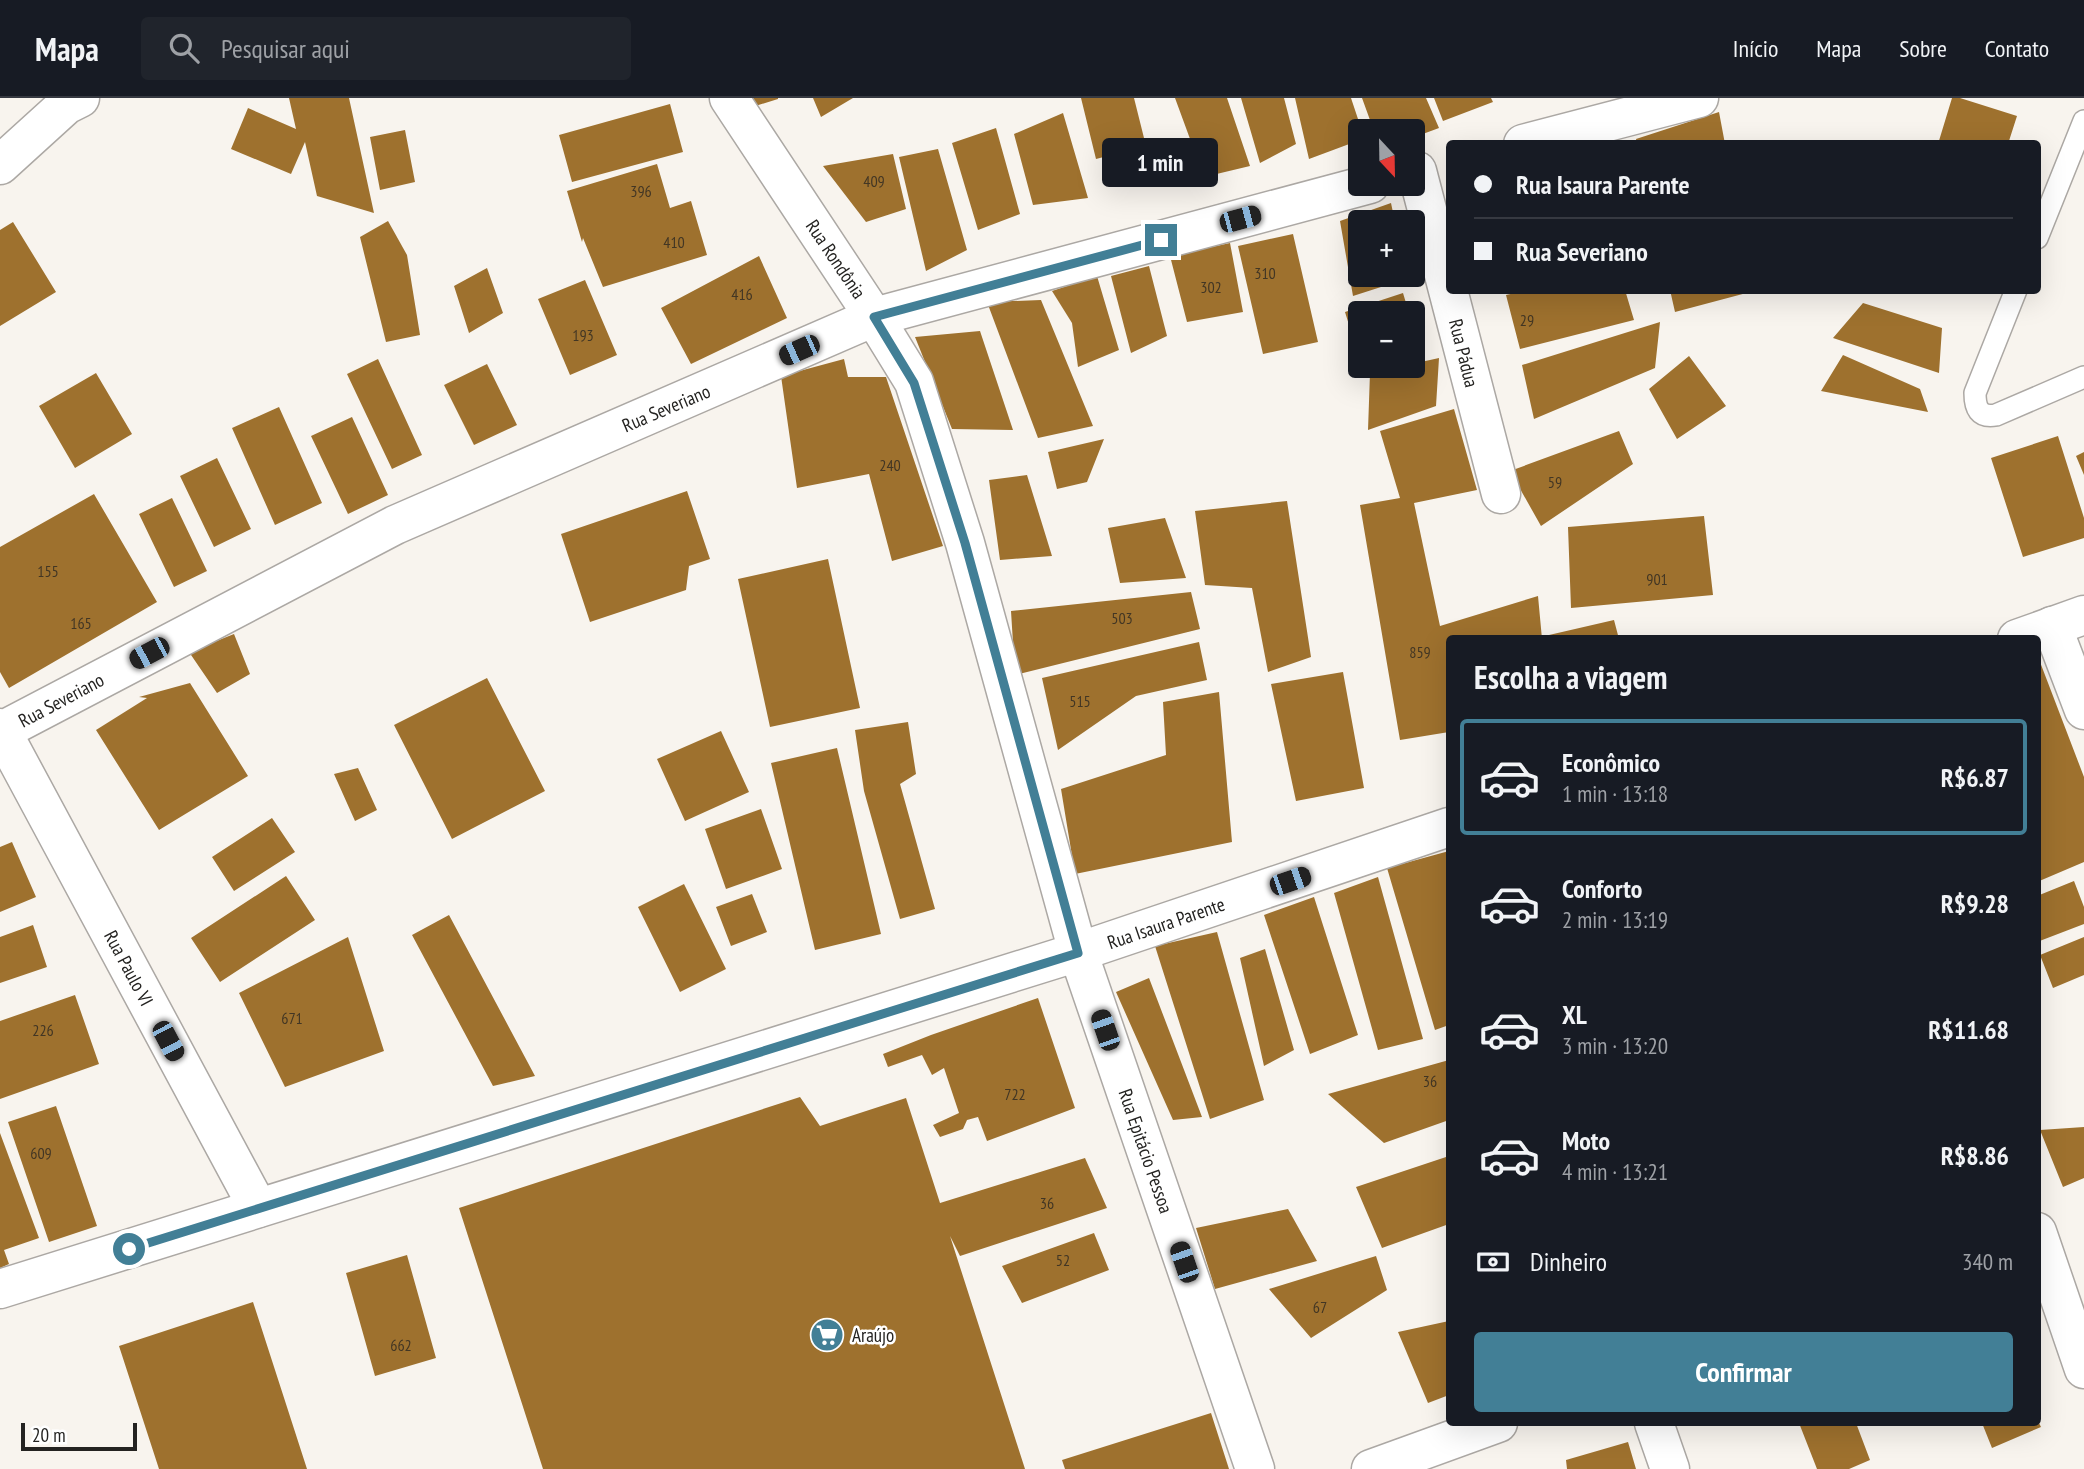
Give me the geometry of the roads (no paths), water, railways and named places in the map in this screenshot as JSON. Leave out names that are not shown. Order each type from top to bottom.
[{"type":"street","points":[[0,165],[66,105],[80,98]]},
{"type":"street","name":"Rua Rondônia","points":[[729,98],[874,317],[914,383],[965,543],[1078,953]]},
{"type":"street","points":[[1538,140],[1699,98]]},
{"type":"street","name":"Rua Pádua","points":[[1426,169],[1446,256]]},
{"type":"street","name":"Rua Severiano","points":[[0,730],[395,525],[874,317],[1348,190]]},
{"type":"street","name":"Rua Pádua","points":[[1455,294],[1501,494]]},
{"type":"street","points":[[2051,627],[2084,710]]},
{"type":"street","name":"Rua Paulo VI","points":[[0,730],[258,1208]]},
{"type":"street","name":"Rua Isaura Parente","points":[[0,1289],[1078,953],[1446,828]]},
{"type":"street","name":"Rua Epitácio Pessoa","points":[[1078,953],[1255,1469]]},
{"type":"street","points":[[2041,1250],[2084,1369]]},
{"type":"street","points":[[1371,1469],[1490,1426]]},
{"type":"street","points":[[1655,1426],[1670,1469]]},
{"type":"lane","points":[[2041,228],[2084,121]]},
{"type":"lane","points":[[2014,294],[1975,393],[1978,412],[1987,417],[1996,415],[2084,377]]},
{"type":"place","name":"Araújo","points":[[827,1335]]}]
